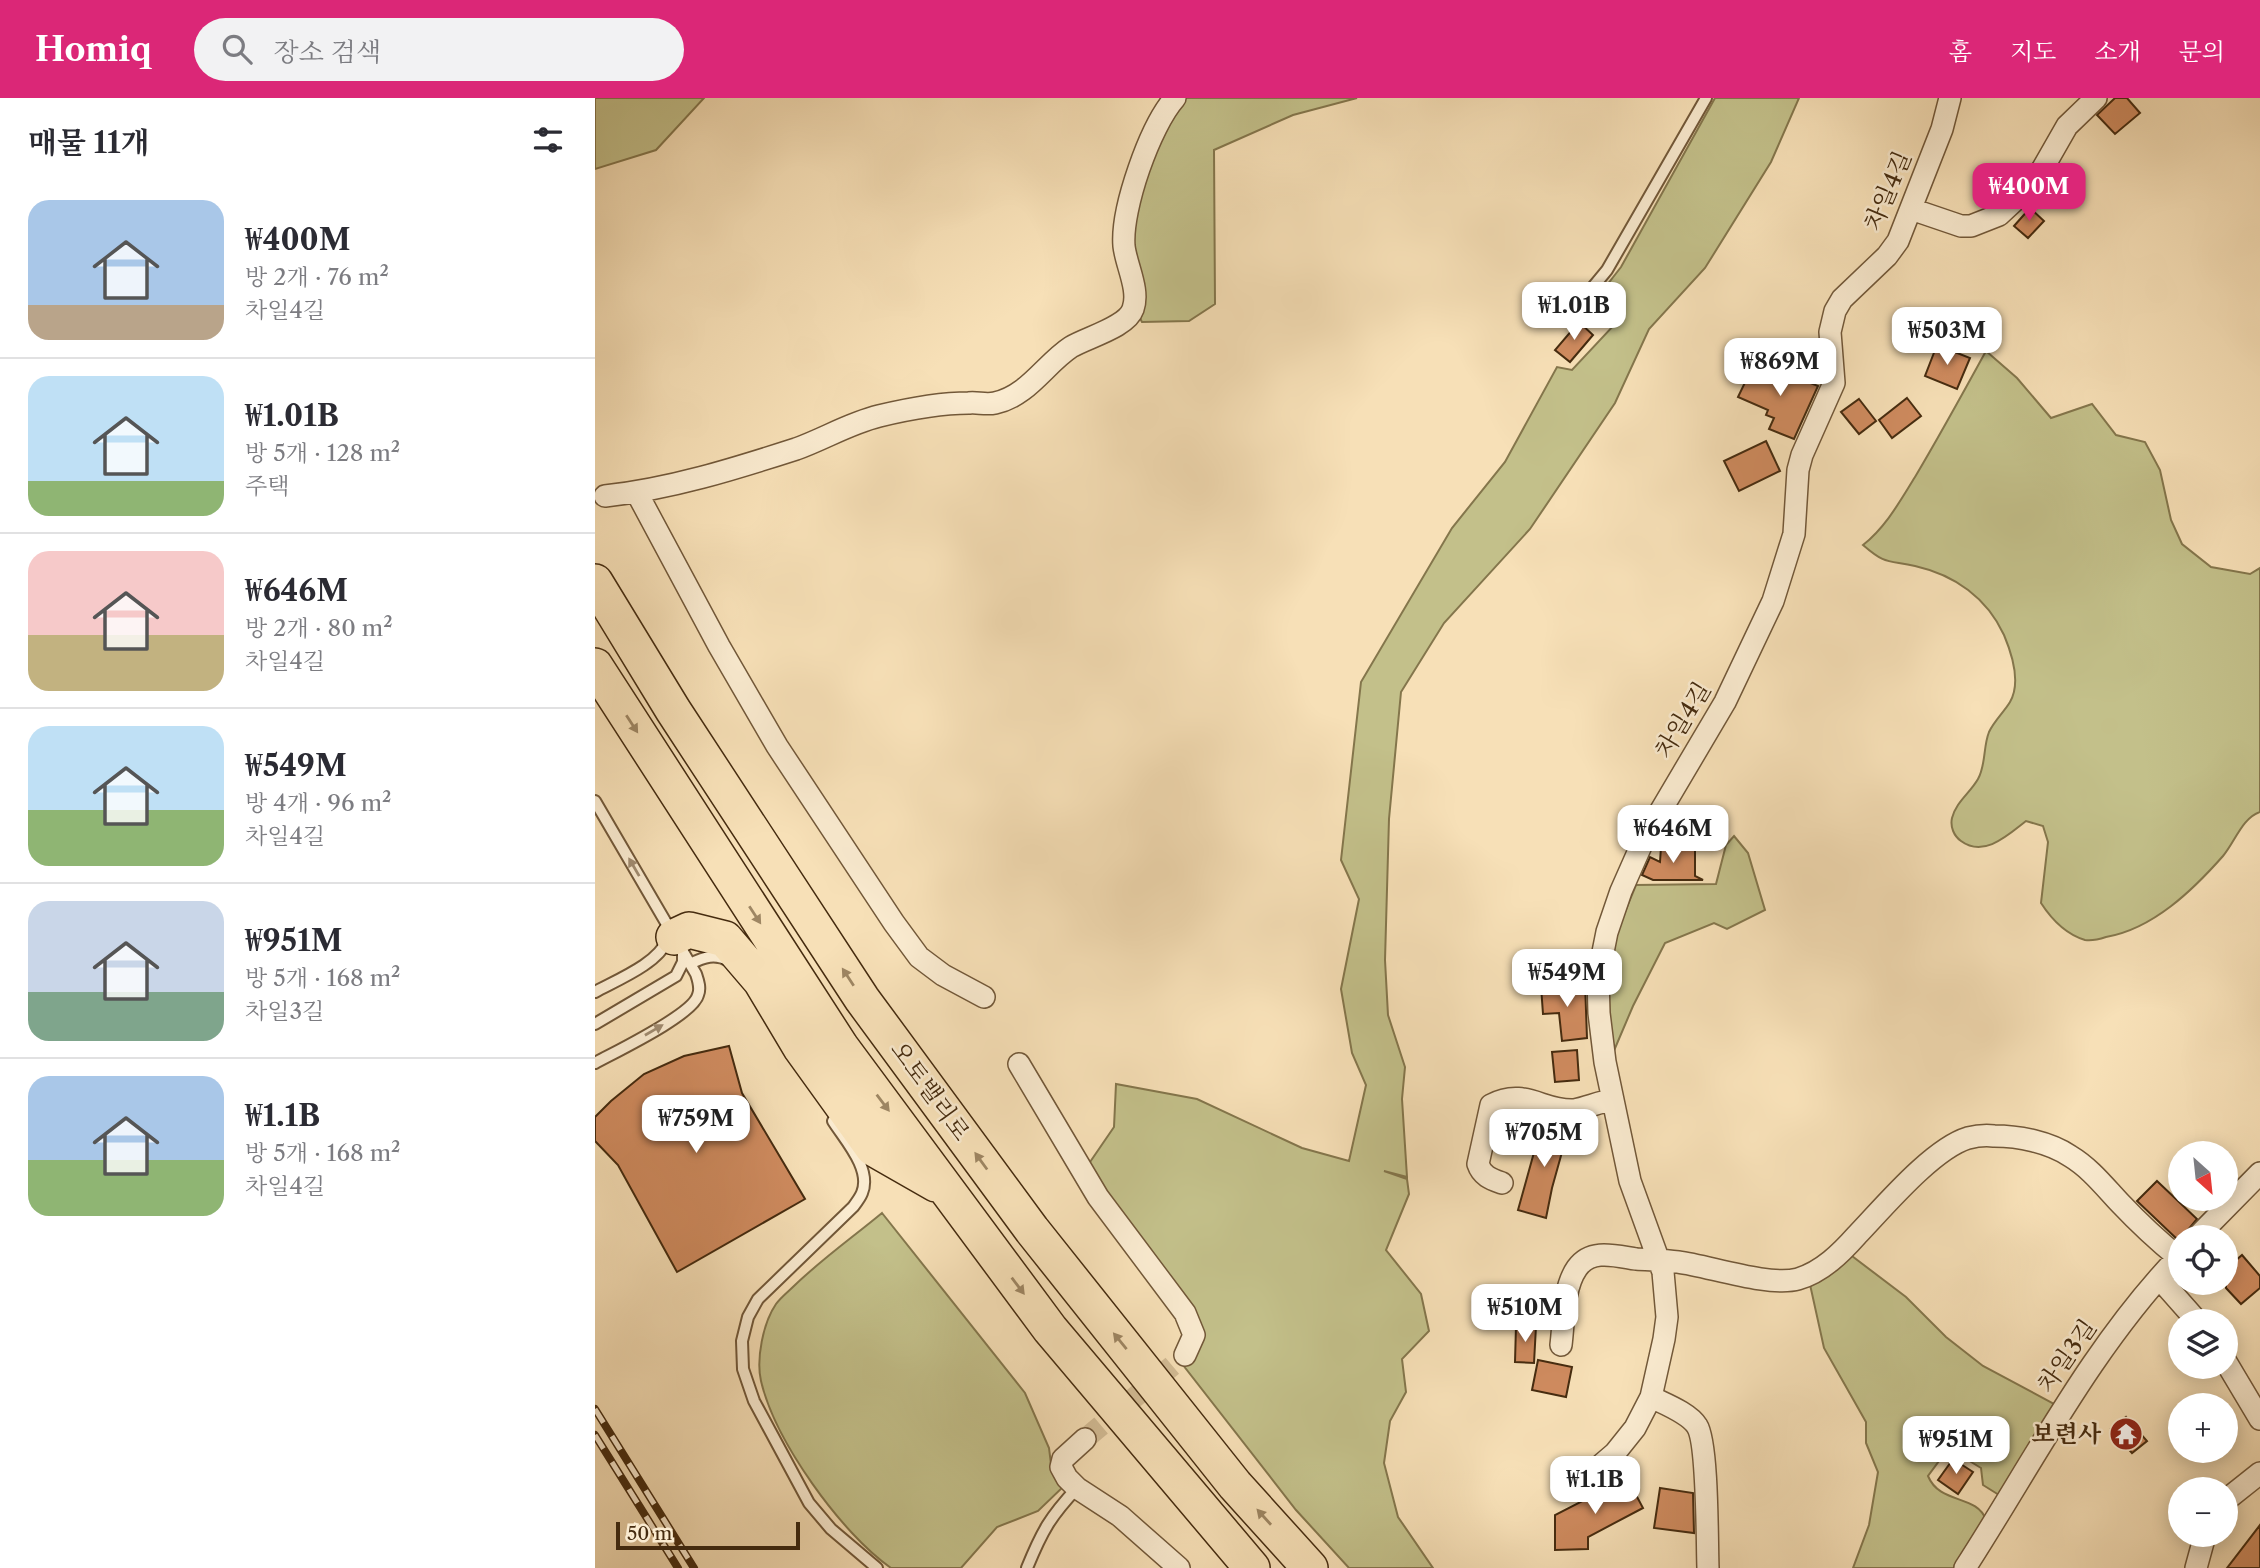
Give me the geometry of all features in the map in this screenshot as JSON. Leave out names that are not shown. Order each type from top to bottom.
[{"type":"highway","name":"오토밸리로","points":[[595,582],[673,710],[862,999],[1032,1230],[1235,1485],[1310,1568]]},
{"type":"highway","name":"오토밸리로","points":[[595,666],[841,1047],[1050,1329],[1252,1568]]},
{"type":"highway","points":[[679,944],[689,930],[725,939],[761,981],[801,1048],[873,1148],[924,1175],[950,1193]]},
{"type":"street","points":[[605,496],[669,486],[798,448],[839,429],[877,416],[932,405],[995,403],[1021,392],[1069,349],[1128,318],[1134,308],[1134,295],[1124,244],[1127,208],[1162,116],[1175,98]]},
{"type":"street","name":"차일4길","points":[[1568,1486],[1594,1471],[1615,1453],[1635,1428],[1651,1397],[1667,1317],[1665,1284],[1630,1181],[1612,1100],[1599,1013],[1598,977],[1607,932],[1621,891],[1644,839],[1725,702],[1773,601],[1794,534],[1800,463],[1834,383],[1831,332],[1835,311],[1842,299],[1893,249],[1942,129],[1951,98]]},
{"type":"street","points":[[1911,209],[1961,226],[1971,226],[1999,215],[2027,190],[2067,126],[2096,98]]},
{"type":"street","points":[[637,493],[776,746],[894,923],[919,957],[943,975],[984,997]]},
{"type":"street","points":[[1019,1064],[1098,1197],[1185,1313],[1194,1335],[1185,1355]]},
{"type":"street","points":[[1502,1183],[1488,1178],[1481,1172],[1478,1164],[1491,1105],[1507,1098],[1520,1098],[1574,1110],[1612,1100]]},
{"type":"street","points":[[1561,1345],[1570,1284],[1581,1263],[1604,1254],[1766,1278],[1797,1279],[1811,1273],[1841,1252],[1905,1186],[1950,1147],[1967,1138],[1997,1136],[2032,1141],[2069,1155],[2090,1171],[2154,1237],[2168,1247]]},
{"type":"street","points":[[2209,1225],[2260,1173]]},
{"type":"street","name":"차일3길","points":[[1965,1568],[2071,1395],[2128,1315],[2168,1268]]},
{"type":"street","points":[[2159,1278],[2186,1309]]},
{"type":"street","points":[[2236,1379],[2260,1419]]},
{"type":"street","points":[[1651,1397],[1692,1420],[1700,1433],[1708,1568]]},
{"type":"street","points":[[1085,1439],[1067,1452],[1061,1467],[1067,1478],[1077,1488],[1120,1517],[1179,1568]]},
{"type":"street","points":[[2238,1490],[2260,1473]]},
{"type":"street","points":[[2196,1568],[2202,1547]]},
{"type":"lane","points":[[1557,318],[1588,293],[1607,270],[1706,98]]},
{"type":"lane","points":[[595,801],[699,983],[698,995],[684,1013],[595,1063]]},
{"type":"lane","points":[[595,992],[655,958],[664,950],[669,935],[679,944],[709,956],[720,956],[735,966],[742,977]]},
{"type":"lane","points":[[595,1024],[676,976],[683,962],[679,944]]},
{"type":"lane","points":[[830,1116],[859,1162],[865,1177],[863,1191],[844,1216],[758,1299],[748,1317],[742,1341],[743,1368],[754,1401],[809,1503],[831,1530],[877,1568]]},
{"type":"lane","points":[[1027,1568],[1042,1531],[1055,1511],[1077,1488]]},
{"type":"shaded area","points":[[595,98],[704,98],[656,150],[595,169]]},
{"type":"shaded area","points":[[1183,98],[1357,98],[1293,115],[1214,150],[1215,304],[1189,321],[1142,322],[1136,311],[1129,251],[1148,164]]},
{"type":"shaded area","points":[[1715,98],[1799,98],[1771,162],[1705,268],[1649,329],[1615,403],[1530,529],[1444,623],[1401,692],[1389,819],[1385,960],[1388,1015],[1405,1067],[1402,1099],[1407,1177],[1384,1171],[1407,1179],[1409,1194],[1386,1250],[1421,1294],[1429,1331],[1402,1359],[1406,1392],[1390,1421],[1384,1463],[1398,1517],[1433,1568],[1349,1568],[1296,1510],[1183,1365],[1200,1342],[1088,1165],[1114,1127],[1116,1084],[1197,1099],[1302,1148],[1349,1161],[1366,1085],[1352,1053],[1341,989],[1359,899],[1341,860],[1361,682],[1452,528],[1505,462],[1557,367],[1572,370],[1616,323],[1614,310],[1601,300],[1600,294],[1621,267]]},
{"type":"shaded area","points":[[1986,351],[2017,378],[2051,418],[2092,404],[2116,435],[2145,442],[2160,470],[2171,520],[2182,544],[2211,567],[2250,574],[2260,568],[2260,812],[2248,819],[2211,869],[2171,906],[2140,926],[2096,940],[2085,940],[2065,930],[2054,921],[2041,903],[2048,842],[2043,826],[2026,821],[1995,843],[1978,847],[1961,841],[1952,828],[1952,818],[1957,807],[1981,774],[1989,732],[2010,702],[2015,686],[2012,660],[1997,622],[1979,599],[1956,582],[1930,570],[1882,559],[1863,545],[1886,522],[1898,504]]},
{"type":"shaded area","points":[[1734,836],[1748,853],[1765,910],[1727,929],[1714,923],[1665,943],[1633,1006],[1610,1060],[1605,987],[1615,936],[1636,885],[1716,884],[1726,845]]},
{"type":"shaded area","points":[[882,1213],[1025,1393],[1049,1448],[1052,1472],[1064,1486],[1038,1511],[997,1527],[961,1568],[891,1568],[872,1552],[832,1509],[795,1457],[780,1431],[761,1381],[759,1362],[762,1341],[767,1321],[776,1304],[816,1266]]},
{"type":"shaded area","points":[[1848,1253],[1906,1297],[1946,1337],[1983,1366],[2058,1406],[1999,1495],[1983,1485],[1981,1468],[1953,1451],[1945,1453],[1928,1476],[1941,1491],[1975,1506],[1986,1520],[1957,1568],[1853,1568],[1869,1525],[1878,1472],[1866,1443],[1866,1422],[1824,1348],[1809,1280]]},
{"type":"building","points":[[2115,98],[2127,98],[2140,113],[2115,134],[2097,115]]},
{"type":"building","points":[[2030,208],[2044,221],[2028,238],[2014,226]]},
{"type":"building","points":[[1579,322],[1593,335],[1570,362],[1555,350]]},
{"type":"building","points":[[1937,345],[1970,358],[1957,389],[1925,376]]},
{"type":"building","points":[[1769,366],[1818,386],[1794,439],[1769,429],[1774,418],[1766,415],[1768,410],[1738,397],[1751,370],[1764,376]]},
{"type":"building","points":[[1907,398],[1921,416],[1892,438],[1879,420]]},
{"type":"building","points":[[1859,399],[1876,421],[1859,434],[1841,412]]},
{"type":"building","points":[[1766,441],[1780,471],[1739,491],[1724,461]]},
{"type":"building","points":[[1661,847],[1695,847],[1695,876],[1703,880],[1653,880],[1642,875],[1650,857],[1660,862]]},
{"type":"building","points":[[1585,983],[1587,1038],[1562,1041],[1559,1013],[1543,1014],[1541,986]]},
{"type":"building","points":[[729,1046],[742,1093],[805,1199],[677,1272],[618,1165],[595,1141],[595,1117],[644,1074],[684,1056]]},
{"type":"building","points":[[1577,1050],[1579,1080],[1555,1082],[1552,1052]]},
{"type":"building","points":[[1543,1120],[1569,1127],[1546,1218],[1518,1210]]},
{"type":"building","points":[[2157,1181],[2168,1191],[2168,1211],[2189,1211],[2197,1219],[2192,1225],[2168,1225],[2168,1231],[2137,1201]]},
{"type":"building","points":[[2242,1255],[2260,1276],[2260,1288],[2241,1304],[2233,1295],[2238,1295],[2238,1258]]},
{"type":"building","points":[[1516,1326],[1536,1326],[1534,1363],[1515,1362]]},
{"type":"building","points":[[1538,1360],[1572,1367],[1566,1397],[1532,1390]]},
{"type":"building","points":[[2126,1417],[2147,1441],[2132,1453],[2111,1429]]},
{"type":"building","points":[[1953,1459],[1973,1472],[1958,1494],[1938,1480]]},
{"type":"building","points":[[1627,1478],[1643,1508],[1588,1537],[1588,1549],[1555,1550],[1555,1515]]},
{"type":"building","points":[[1660,1488],[1693,1493],[1694,1533],[1654,1528]]},
{"type":"building","points":[[2260,1525],[2260,1568],[2227,1568]]},
{"type":"tunnel","points":[[1085,1439],[1185,1355]]},
{"type":"railway","points":[[595,1409],[694,1568]]},
{"type":"railway","points":[[595,1435],[678,1568]]},
{"type":"place","name":"보련사","points":[[2126,1434]]}]
